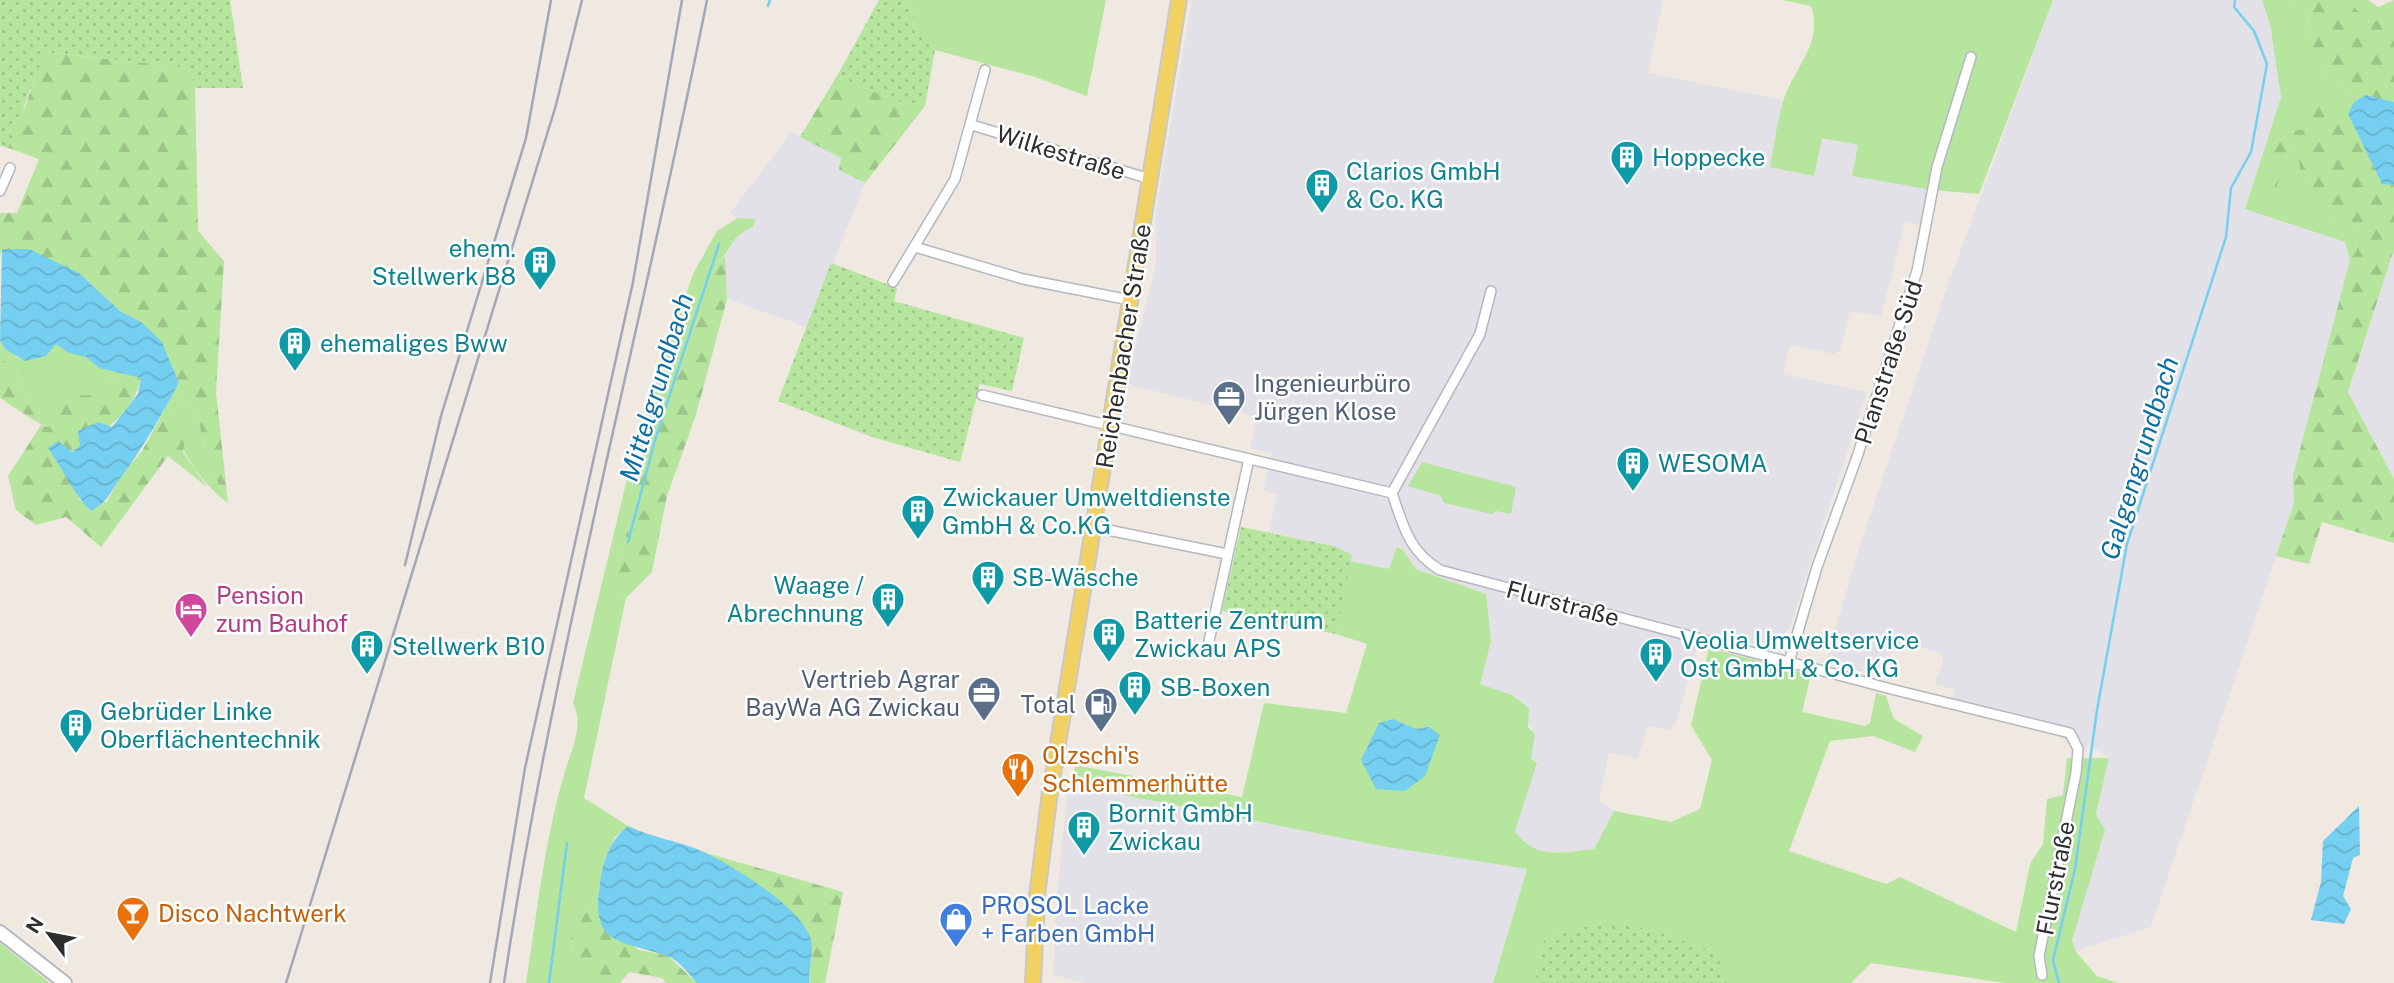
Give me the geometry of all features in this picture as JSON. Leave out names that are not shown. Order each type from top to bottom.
[{"type":"main road","name":"Reichenbacher Straße","points":[[1033,983],[1045,825],[1179,0]]},
{"type":"main road","points":[[0,932],[65,983]]},
{"type":"street","name":"Planstraße Süd","points":[[1788,662],[1817,567],[1857,457],[1917,271],[1937,167],[1970,57]]},
{"type":"street","points":[[894,282],[955,179],[985,70]]},
{"type":"street","name":"Wilkestraße","points":[[972,125],[1150,179]]},
{"type":"street","points":[[0,191],[10,168]]},
{"type":"street","points":[[915,247],[1023,279],[1130,300]]},
{"type":"street","points":[[982,395],[1392,492],[1480,334],[1491,291]]},
{"type":"street","points":[[1209,640],[1249,459]]},
{"type":"street","name":"Flurstraße","points":[[1392,492],[1412,547],[1424,561],[1440,570],[2070,733],[2078,750],[2076,773],[2039,956],[2042,975]]},
{"type":"street","points":[[1093,527],[1227,554]]},
{"type":"shaded area","points":[[1192,0],[1663,0],[1648,73],[1783,100],[1770,167],[1814,176],[1822,138],[1858,145],[1852,175],[1932,190],[1921,226],[1905,222],[1881,316],[1850,311],[1840,350],[1834,354],[1790,345],[1783,374],[1867,392],[1789,629],[1768,647],[1702,631],[1676,723],[1669,730],[1647,726],[1638,759],[1609,753],[1599,801],[1614,811],[1594,849],[1550,853],[1526,846],[1515,831],[1537,763],[1531,759],[1535,734],[1512,695],[1480,684],[1491,641],[1486,594],[1416,569],[1398,547],[1389,569],[1350,561],[1334,546],[1269,532],[1277,495],[1263,491],[1272,454],[1250,448],[1258,417],[1126,384],[1156,265],[1156,209]]},
{"type":"shaded area","points":[[2053,0],[2262,0],[2270,24],[2281,97],[2245,209],[2345,242],[2350,260],[2293,476],[2294,503],[2151,927],[2076,951],[2072,941],[2105,830],[2096,814],[2109,758],[2088,744],[2085,751],[2066,743],[2059,735],[1951,708],[1955,690],[1935,684],[1943,661],[1942,654],[1907,643],[1861,672],[1814,657],[1827,659],[1856,558],[1942,301]]},
{"type":"shaded area","points":[[792,132],[841,158],[839,170],[865,183],[807,327],[727,299],[725,256],[735,235],[753,227],[756,219],[738,218],[730,213]]},
{"type":"shaded area","points":[[2394,249],[2394,479],[2348,393]]},
{"type":"shaded area","name":"Bornit GmbH Zwickau","points":[[1068,784],[1387,847],[1527,869],[1493,983],[1085,983],[1054,975],[1055,918]]},
{"type":"green space","points":[[0,0],[230,0],[243,88],[195,88],[190,68],[45,52],[8,148],[0,145]]},
{"type":"green space","points":[[879,0],[910,0],[915,31],[935,50],[925,106],[896,101],[837,76]]},
{"type":"green space","points":[[910,0],[1106,0],[1087,96],[1035,77],[935,50],[915,31]]},
{"type":"green space","points":[[1782,0],[2053,0],[1979,194],[1932,190],[1852,176],[1858,145],[1822,138],[1814,176],[1770,167],[1783,102],[1814,32],[1811,6]]},
{"type":"green space","points":[[2262,0],[2293,0],[2308,17],[2314,61],[2324,76],[2354,102],[2312,127],[2278,135],[2276,189],[2289,149],[2297,147],[2301,175],[2311,178],[2334,221],[2353,226],[2357,250],[2350,260],[2345,242],[2245,209],[2281,97],[2270,24]]},
{"type":"green space","points":[[2293,0],[2355,0],[2351,5],[2372,22],[2394,14],[2394,102],[2366,95],[2348,114],[2382,183],[2394,185],[2394,249],[2348,392],[2394,479],[2394,543],[2322,522],[2309,564],[2276,556],[2294,503],[2293,476],[2350,260],[2357,250],[2353,226],[2334,221],[2327,209],[2309,209],[2304,194],[2311,178],[2301,175],[2297,147],[2289,149],[2276,189],[2271,194],[2263,188],[2278,135],[2312,127],[2309,114],[2321,100],[2353,101],[2324,76],[2314,61],[2308,17]]},
{"type":"green space","points":[[2355,0],[2368,0],[2378,7],[2394,0],[2394,14],[2372,22],[2350,5]]},
{"type":"green space","points":[[44,52],[190,68],[195,88],[198,231],[224,261],[216,392],[228,503],[208,462],[197,414],[185,396],[170,421],[185,439],[183,452],[207,487],[168,456],[101,547],[66,517],[36,525],[16,510],[8,476],[41,425],[49,427],[66,394],[110,397],[108,383],[125,374],[141,377],[131,402],[104,430],[71,453],[48,448],[68,476],[81,502],[107,502],[119,478],[142,451],[179,383],[141,322],[120,311],[79,273],[2,249],[0,257],[0,213],[17,213],[39,159],[0,145],[25,107]]},
{"type":"green space","points":[[837,76],[896,101],[925,106],[865,183],[839,170],[841,158],[800,137]]},
{"type":"green space","points":[[738,218],[756,219],[753,227],[739,235],[717,262],[679,374],[644,440],[629,498],[633,507],[613,589],[626,598],[584,798],[628,826],[615,837],[605,858],[599,889],[571,938],[573,968],[593,983],[526,983],[551,826],[577,730],[578,721],[573,703],[635,446],[693,274],[717,231]]},
{"type":"green space","points":[[725,256],[727,299],[696,415],[667,496],[652,572],[626,598],[613,589],[633,507],[629,498],[644,440],[679,374],[717,262]]},
{"type":"green space","points":[[831,263],[897,288],[894,301],[1024,338],[1012,391],[980,384],[960,462],[872,437],[778,401]]},
{"type":"green space","points":[[0,340],[18,358],[56,343],[105,368],[125,374],[108,383],[110,397],[49,427],[38,423],[39,406],[17,383],[16,367],[0,359]]},
{"type":"green space","points":[[0,359],[16,367],[17,383],[39,406],[38,423],[0,398]]},
{"type":"green space","points":[[185,396],[197,414],[208,462],[228,503],[209,486],[193,466],[170,421]]},
{"type":"green space","points":[[1422,462],[1516,487],[1511,514],[1496,511],[1492,514],[1444,503],[1441,496],[1408,486]]},
{"type":"green space","points":[[1241,527],[1334,546],[1352,555],[1336,634],[1222,611]]},
{"type":"green space","points":[[1397,547],[1403,550],[1416,569],[1486,594],[1491,641],[1480,684],[1512,695],[1529,708],[1528,727],[1535,734],[1531,759],[1537,763],[1515,831],[1523,841],[1541,851],[1560,853],[1594,849],[1614,811],[1671,822],[1700,809],[1712,760],[1691,725],[1709,648],[1811,675],[1802,712],[1865,726],[1870,723],[1876,693],[1886,696],[1894,719],[1923,736],[1915,752],[1873,736],[1830,741],[1789,851],[1886,884],[1900,877],[2016,932],[2030,864],[2043,844],[2047,799],[2063,795],[2067,758],[2109,758],[2096,814],[2105,830],[2072,941],[2076,952],[2097,976],[2118,983],[2005,983],[1871,963],[1851,983],[1732,983],[1713,952],[1655,931],[1609,921],[1545,937],[1535,983],[1493,983],[1527,869],[1387,847],[1103,791],[1073,778],[1075,765],[1242,797],[1264,703],[1346,713],[1367,644],[1336,634],[1350,561],[1389,569]]},
{"type":"green space","points":[[703,852],[843,892],[825,983],[809,983],[811,940],[746,879]]},
{"type":"green space","points":[[599,889],[599,920],[639,950],[667,955],[697,983],[666,983],[662,978],[629,972],[620,983],[593,983],[573,968],[571,938]]},
{"type":"green space","points":[[1609,921],[1655,931],[1714,952],[1732,983],[1535,983],[1545,937]]},
{"type":"green space","points":[[0,943],[50,983],[0,983]]},
{"type":"water","points":[[2366,95],[2394,102],[2394,185],[2382,184],[2348,114],[2354,102]]},
{"type":"water","points":[[2,249],[29,249],[79,273],[120,311],[141,322],[162,342],[179,383],[145,442],[109,495],[91,511],[73,489],[48,448],[58,441],[72,452],[80,446],[78,431],[98,422],[112,427],[138,394],[141,378],[99,368],[86,357],[69,353],[56,344],[46,356],[25,361],[5,349],[0,340]]},
{"type":"water","points":[[1393,719],[1416,729],[1429,727],[1440,735],[1425,776],[1405,791],[1376,789],[1361,760],[1379,723]]},
{"type":"water","points":[[2359,806],[2360,855],[2353,858],[2343,896],[2351,909],[2344,924],[2311,920],[2321,882],[2323,841]]},
{"type":"water","points":[[628,826],[704,852],[732,867],[781,902],[795,915],[811,940],[809,983],[697,983],[674,959],[619,941],[609,935],[599,915],[601,877],[610,848]]},
{"type":"waterway","name":"Mittelgrundbach","points":[[768,6],[770,0]]},
{"type":"waterway","name":"Galgengrundbach","points":[[2059,983],[2053,960],[2075,869],[2097,710],[2127,544],[2226,237],[2231,188],[2251,152],[2267,64],[2254,31],[2234,7],[2235,0]]},
{"type":"waterway","name":"Mittelgrundbach","points":[[628,542],[655,440],[719,244]]},
{"type":"waterway","name":"Mittelgrundbach","points":[[549,983],[567,843]]},
{"type":"railway","points":[[405,565],[441,416],[526,138],[551,0]]},
{"type":"railway","points":[[286,983],[556,105],[582,0]]},
{"type":"railway","points":[[490,983],[525,768],[633,282],[682,0]]},
{"type":"railway","points":[[504,983],[524,859],[573,613],[707,0]]},
{"type":"place","name":"Hoppecke","points":[[1627,187]]},
{"type":"place","name":"Clarios GmbH & Co. KG","points":[[1322,215]]},
{"type":"place","name":"ehem. Stellwerk B8","points":[[540,292]]},
{"type":"place","name":"ehemaliges Bww","points":[[295,373]]},
{"type":"place","name":"Ingenieurbüro Jürgen Klose","points":[[1229,427]]},
{"type":"place","name":"WESOMA","points":[[1633,493]]},
{"type":"place","name":"Zwickauer Umweltdienste GmbH & Co.KG","points":[[918,541]]},
{"type":"place","name":"SB-Wäsche","points":[[988,607]]},
{"type":"place","name":"Waage / Abrechnung","points":[[888,629]]},
{"type":"place","name":"Pension zum Bauhof","points":[[191,639]]},
{"type":"place","name":"Batterie Zentrum Zwickau APS","points":[[1109,664]]},
{"type":"place","name":"Stellwerk B10","points":[[367,676]]},
{"type":"place","name":"Veolia Umweltservice Ost GmbH & Co. KG","points":[[1656,684]]},
{"type":"place","name":"SB-Boxen","points":[[1135,717]]},
{"type":"place","name":"Vertrieb Agrar BayWa AG Zwickau","points":[[984,723]]},
{"type":"place","name":"Total","points":[[1101,734]]},
{"type":"place","name":"Gebrüder Linke Oberflächentechnik","points":[[76,755]]},
{"type":"place","name":"Olzschi's Schlemmerhütte","points":[[1018,799]]},
{"type":"place","name":"Bornit GmbH Zwickau","points":[[1084,857]]},
{"type":"place","name":"Disco Nachtwerk","points":[[133,943]]},
{"type":"place","name":"PROSOL Lacke + Farben GmbH","points":[[956,949]]}]
